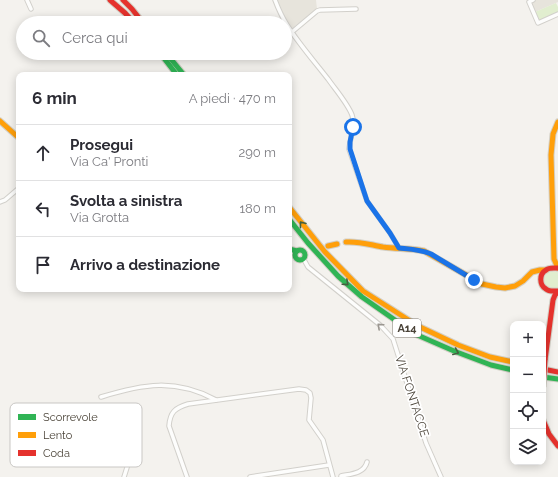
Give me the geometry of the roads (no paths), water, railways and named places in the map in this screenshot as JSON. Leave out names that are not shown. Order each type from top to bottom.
[{"type":"main road","points":[[110,0],[128,16]]},
{"type":"main road","points":[[123,0],[138,16]]},
{"type":"main road","points":[[165,60],[175,72]]},
{"type":"main road","points":[[172,60],[182,72]]},
{"type":"main road","points":[[0,121],[16,135]]},
{"type":"main road","points":[[346,242],[356,241],[385,248],[418,249],[431,254],[482,284],[502,288],[512,287],[521,282],[532,271],[558,268],[554,259],[551,155],[554,131],[558,122]]},
{"type":"main road","name":"A14","points":[[292,211],[325,252],[363,291],[418,326],[458,345],[490,357],[510,361]]},
{"type":"main road","name":"A14","points":[[292,223],[338,276],[362,297],[415,334],[491,365],[510,369]]},
{"type":"main road","points":[[328,246],[337,244]]},
{"type":"main road","points":[[292,250],[300,250],[304,255],[299,259],[297,258],[297,251]]},
{"type":"main road","points":[[553,300],[549,292],[542,287],[541,278],[543,272],[548,269],[554,259]]},
{"type":"main road","points":[[528,275],[534,273],[541,278]]},
{"type":"main road","points":[[549,292],[558,292]]},
{"type":"main road","points":[[545,357],[553,300],[558,292]]},
{"type":"main road","points":[[546,370],[558,372]]},
{"type":"main road","points":[[546,377],[558,379]]},
{"type":"main road","points":[[546,429],[558,446]]},
{"type":"street","points":[[27,0],[31,8]]},
{"type":"street","points":[[275,0],[282,16]]},
{"type":"street","points":[[531,1],[538,23],[558,14]]},
{"type":"street","points":[[356,9],[317,11],[292,32],[349,109],[353,121],[350,149],[365,197],[399,248]]},
{"type":"street","points":[[0,202],[5,200],[16,191]]},
{"type":"street","name":"VIA FONTACCE","points":[[304,255],[308,266],[380,325],[393,339],[426,443],[441,477]]},
{"type":"street","points":[[101,397],[123,390],[161,384],[192,389],[217,400]]},
{"type":"street","points":[[187,477],[169,426],[170,418],[174,411],[179,407],[188,404],[299,389],[306,390],[310,393],[309,420],[323,440],[333,477]]},
{"type":"street","points":[[341,477],[363,470],[367,462]]},
{"type":"street","points":[[250,477],[329,465]]},
{"type":"street","points":[[124,477],[127,467]]}]
